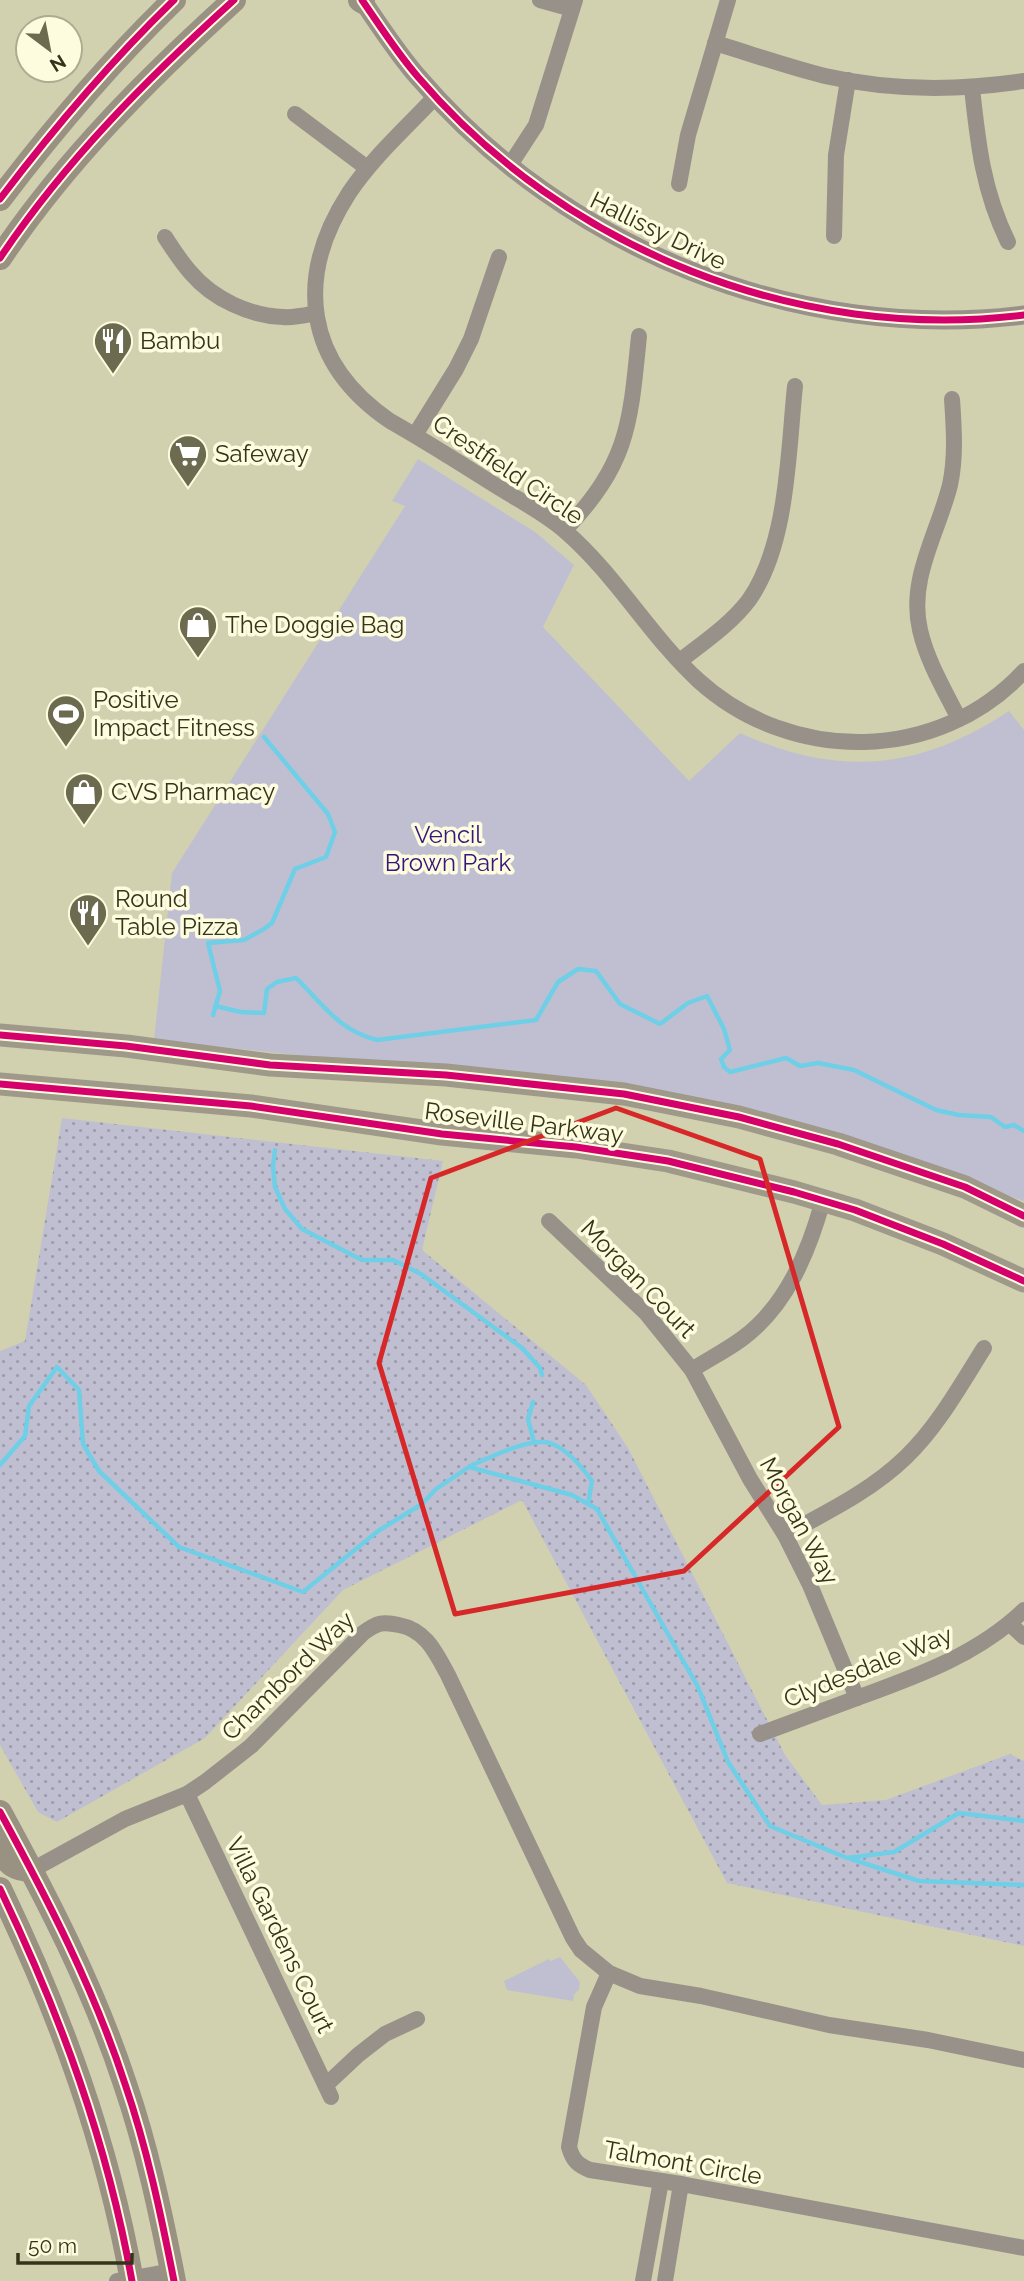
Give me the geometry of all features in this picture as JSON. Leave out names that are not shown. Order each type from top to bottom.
[{"type":"main road","points":[[0,200],[74,105],[125,48],[174,0]]},
{"type":"main road","points":[[0,258],[48,194],[105,126],[153,76],[234,0]]},
{"type":"main road","name":"Roseville Parkway","points":[[0,1035],[126,1046],[270,1065],[459,1076],[624,1094],[738,1117],[838,1143],[965,1187],[1024,1216]]},
{"type":"main road","name":"Roseville Parkway","points":[[0,1084],[251,1106],[442,1134],[576,1147],[668,1161],[823,1200],[901,1226],[1024,1281]]},
{"type":"main road","points":[[0,1812],[32,1870],[82,1974],[125,2084],[146,2153],[173,2276]]},
{"type":"main road","points":[[0,1850],[12,1866],[19,1870],[32,1870]]},
{"type":"main road","points":[[0,1889],[47,1991],[86,2098],[107,2166],[127,2280]]},
{"type":"street","name":"Hallissy Drive","points":[[362,0],[416,76],[478,139],[593,224],[679,268],[734,288],[816,308],[880,317],[945,321],[1024,316]]},
{"type":"street","points":[[510,165],[536,125],[574,5],[540,0]]},
{"type":"street","points":[[679,184],[688,135],[728,0]]},
{"type":"street","points":[[715,43],[799,69],[848,80],[912,88],[972,88],[1024,81]]},
{"type":"street","points":[[834,236],[836,155],[848,80]]},
{"type":"street","points":[[972,88],[979,155],[986,186],[994,214],[1008,242]]},
{"type":"street","name":"Crestfield Circle","points":[[435,97],[367,168],[332,222],[320,255],[315,284],[316,313],[323,341],[334,365],[352,390],[370,407],[565,530],[707,687],[735,709],[767,726],[825,741],[891,741],[926,732],[959,719],[989,702],[1024,671]]},
{"type":"street","points":[[295,114],[367,168]]},
{"type":"street","points":[[165,237],[192,274],[210,291],[234,304],[257,314],[285,317],[316,313]]},
{"type":"street","points":[[415,435],[456,369],[471,339],[499,257]]},
{"type":"street","points":[[565,530],[608,477],[623,446],[631,412],[639,336]]},
{"type":"street","points":[[681,661],[728,622],[747,602],[764,576],[774,548],[781,513],[795,386]]},
{"type":"street","points":[[952,399],[955,448],[950,482],[941,516],[920,572],[918,600],[920,629],[928,654],[959,719]]},
{"type":"street","points":[[692,1370],[744,1337],[775,1307],[795,1276],[823,1200]]},
{"type":"street","name":"Morgan Court","points":[[549,1221],[646,1313],[692,1370]]},
{"type":"street","points":[[785,1535],[852,1499],[906,1456],[942,1415],[984,1348]]},
{"type":"street","name":"Morgan Way","points":[[692,1370],[750,1479],[785,1535],[810,1585],[858,1698]]},
{"type":"street","name":"Clydesdale Way","points":[[760,1734],[914,1678],[956,1658],[1010,1624],[1024,1611]]},
{"type":"street","name":"Chambord Way","points":[[32,1870],[142,1810],[187,1794],[205,1783],[251,1746],[363,1633],[377,1623],[407,1626],[420,1632],[432,1646],[448,1675],[573,1938],[581,1950],[609,1973]]},
{"type":"street","points":[[1010,1624],[1024,1637]]},
{"type":"street","name":"Villa Gardens Court","points":[[187,1794],[329,2091],[358,2055],[385,2034],[417,2020]]},
{"type":"street","points":[[609,1973],[640,1986],[701,1996],[829,2025],[928,2040],[1024,2060]]},
{"type":"street","name":"Talmont Circle","points":[[609,1973],[594,2007],[569,2147],[578,2165],[590,2171],[681,2184],[1024,2248]]},
{"type":"street","points":[[643,2281],[661,2181]]},
{"type":"street","points":[[665,2281],[681,2184]]},
{"type":"street","points":[[127,2280],[173,2276]]},
{"type":"highlighted area","points":[[616,1108],[760,1159],[839,1427],[684,1571],[455,1614],[379,1363],[431,1178]]},
{"type":"green space","name":"Vencil Brown Park","points":[[418,459],[535,532],[574,565],[543,627],[689,781],[740,733],[811,757],[877,761],[910,756],[943,746],[976,731],[1009,711],[1024,730],[1024,1201],[806,1130],[564,1083],[154,1040],[172,873],[405,506],[392,501]]},
{"type":"green space","points":[[62,1118],[443,1161],[422,1250],[586,1385],[628,1448],[785,1755],[822,1805],[886,1800],[1010,1754],[1024,1761],[1024,1946],[727,1883],[522,1500],[343,1590],[205,1738],[57,1822],[38,1812],[0,1745],[0,1351],[25,1341]]},
{"type":"green space","points":[[560,1957],[580,1982],[573,2001],[507,1990],[504,1981],[549,1959],[551,1961]]},
{"type":"waterway","points":[[213,1015],[220,991],[208,943],[244,940],[272,923],[295,869],[326,857],[335,832],[328,814],[264,737]]},
{"type":"waterway","points":[[215,1006],[241,1012],[264,1013],[267,989],[277,982],[296,978],[342,1023],[363,1036],[377,1040],[536,1020],[558,982],[578,969],[596,971],[620,1004],[660,1024],[688,1003],[707,996],[724,1029],[730,1050],[721,1059],[730,1072],[786,1058],[800,1066],[818,1063],[854,1070],[936,1110],[991,1117],[1005,1127],[1014,1125],[1024,1131]]},
{"type":"waterway","points":[[275,1150],[275,1187],[285,1209],[302,1229],[362,1260],[393,1260],[421,1274],[522,1348],[540,1368],[542,1375]]},
{"type":"waterway","points":[[0,1465],[25,1436],[29,1406],[57,1367],[79,1390],[83,1444],[99,1471],[179,1547],[303,1592],[378,1531],[422,1504],[436,1489],[469,1467],[572,1495],[597,1509],[698,1687],[728,1762],[770,1826],[847,1858],[894,1852],[959,1813],[1024,1821]]},
{"type":"waterway","points":[[533,1402],[528,1419],[534,1442]]},
{"type":"waterway","points":[[470,1466],[521,1446],[550,1443],[568,1454],[592,1481],[588,1504]]},
{"type":"waterway","points":[[851,1859],[919,1881],[1024,1885]]},
{"type":"cycle path","points":[[0,199],[83,96],[174,0]]},
{"type":"cycle path","points":[[0,258],[52,188],[109,122],[234,0]]},
{"type":"cycle path","points":[[362,0],[410,68],[477,138],[543,191],[615,236],[692,271],[772,298],[855,314],[939,320],[1024,315]]},
{"type":"cycle path","points":[[0,1035],[126,1046],[270,1065],[446,1075],[624,1094],[739,1117],[838,1144],[965,1187],[1024,1216]]},
{"type":"cycle path","points":[[0,1084],[251,1106],[442,1134],[576,1147],[668,1161],[855,1210],[943,1244],[1024,1281]]},
{"type":"cycle path","points":[[0,1812],[69,1945],[113,2049],[147,2157],[174,2281]]},
{"type":"cycle path","points":[[0,1889],[43,1984],[80,2080],[122,2229],[132,2281]]},
{"type":"place","name":"Bambu","points":[[113,375]]},
{"type":"place","name":"Safeway","points":[[188,488]]},
{"type":"place","name":"The Doggie Bag","points":[[198,659]]},
{"type":"place","name":"Positive Impact Fitness","points":[[66,748]]},
{"type":"place","name":"CVS Pharmacy","points":[[84,826]]},
{"type":"place","name":"Round Table Pizza","points":[[88,947]]}]
